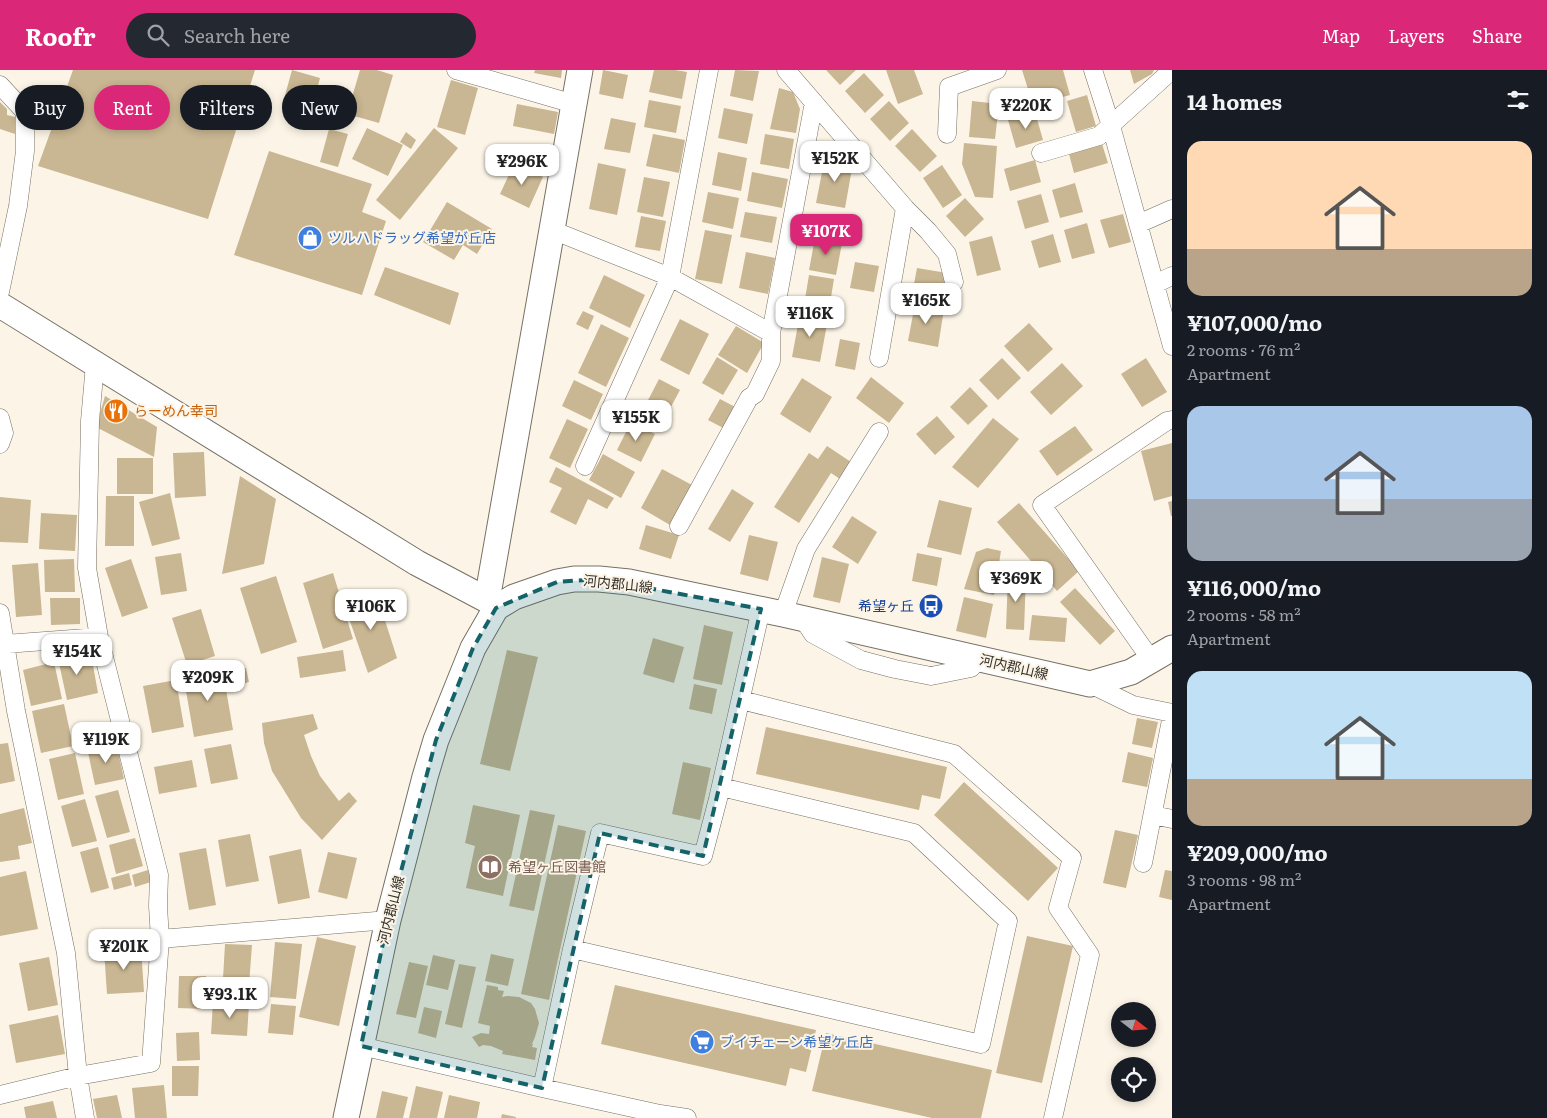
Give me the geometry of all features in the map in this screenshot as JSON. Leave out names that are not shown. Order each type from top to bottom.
[{"type":"main road","points":[[0,305],[417,563],[491,604],[580,70]]},
{"type":"main road","name":"河内郡山線","points":[[346,1118],[388,920],[425,777],[436,740],[491,604],[557,582],[574,579],[629,582],[782,614],[1090,684],[1131,672],[1162,654]]},
{"type":"street","points":[[456,70],[574,104]]},
{"type":"street","points":[[585,466],[670,277],[709,70]]},
{"type":"street","points":[[786,70],[905,208],[928,231],[946,254],[954,282]]},
{"type":"street","points":[[947,134],[949,87],[997,70]]},
{"type":"street","points":[[1093,70],[1111,126],[1172,343]]},
{"type":"street","points":[[1041,153],[1099,136],[1172,70]]},
{"type":"street","points":[[0,85],[25,112],[25,151],[18,206],[0,292]]},
{"type":"street","points":[[679,526],[749,398],[755,394],[772,362],[772,333],[814,102]]},
{"type":"street","points":[[879,358],[905,208]]},
{"type":"street","points":[[1138,224],[1172,209]]},
{"type":"street","points":[[552,230],[670,277],[772,333]]},
{"type":"street","points":[[1155,284],[1172,276]]},
{"type":"street","points":[[0,1094],[78,1076],[151,1063],[160,939],[159,875],[99,637],[87,568],[90,421],[95,364]]},
{"type":"street","points":[[0,418],[4,433],[0,444]]},
{"type":"street","points":[[1162,654],[1042,505],[1167,421],[1172,420]]},
{"type":"street","points":[[542,1088],[572,948],[600,833],[703,856],[741,700],[782,614],[806,549],[879,432]]},
{"type":"street","points":[[0,613],[16,711],[66,953],[84,1118]]},
{"type":"street","points":[[5,644],[99,637]]},
{"type":"street","points":[[1090,684],[1133,705],[1172,714],[1144,863]]},
{"type":"street","points":[[741,700],[954,754],[1072,858],[1058,908],[1090,955],[1053,1118]]},
{"type":"street","points":[[572,948],[981,1044],[1008,921],[914,833],[721,786]]},
{"type":"street","points":[[1153,815],[1172,819]]},
{"type":"street","points":[[160,939],[388,920]]},
{"type":"street","points":[[361,1046],[659,1116],[687,1118]]},
{"type":"highlighted area","points":[[599,579],[761,609],[703,856],[600,833],[542,1088],[361,1046],[388,920],[436,740],[473,648],[496,608],[557,582]]},
{"type":"building","points":[[73,70],[255,70],[250,85],[180,85],[180,130],[236,130],[208,219],[38,166],[51,130],[84,130],[84,85],[68,85]]},
{"type":"building","points":[[292,70],[320,78],[318,85],[288,85]]},
{"type":"building","points":[[360,70],[377,70],[393,75],[379,123],[357,117],[356,85]]},
{"type":"building","points":[[535,70],[562,70],[561,78],[534,73]]},
{"type":"building","points":[[603,70],[628,75],[623,99],[599,94]]},
{"type":"building","points":[[654,70],[687,72],[682,99],[649,92]]},
{"type":"building","points":[[735,70],[759,71],[753,101],[730,96]]},
{"type":"building","points":[[826,70],[856,70],[840,85]]},
{"type":"building","points":[[886,70],[914,70],[923,94],[898,104]]},
{"type":"building","points":[[1022,70],[1063,70],[1070,95],[1033,105]]},
{"type":"building","points":[[1130,70],[1154,70],[1152,74],[1134,84]]},
{"type":"building","points":[[864,73],[884,95],[865,113],[845,91]]},
{"type":"building","points":[[451,80],[478,88],[465,135],[437,127]]},
{"type":"building","points":[[779,88],[793,92],[800,109],[796,133],[770,129]]},
{"type":"building","points":[[1087,95],[1096,126],[1076,132],[1067,101]]},
{"type":"building","points":[[649,100],[681,106],[676,133],[644,127]]},
{"type":"building","points":[[889,101],[909,123],[890,141],[870,119]]},
{"type":"building","points":[[972,101],[999,104],[995,139],[969,137]]},
{"type":"building","points":[[0,102],[7,109],[7,115],[15,117],[15,134],[0,129]]},
{"type":"building","points":[[517,104],[558,112],[554,134],[513,126]]},
{"type":"building","points":[[724,108],[753,114],[747,144],[718,138]]},
{"type":"building","points":[[1035,112],[1043,140],[1016,148],[1008,120]]},
{"type":"building","points":[[611,118],[636,123],[630,153],[604,149]]},
{"type":"building","points":[[367,128],[403,145],[388,176],[352,159]]},
{"type":"building","points":[[434,128],[458,148],[400,220],[376,200]]},
{"type":"building","points":[[912,129],[937,156],[920,172],[895,146]]},
{"type":"building","points":[[329,130],[348,134],[338,167],[320,162]]},
{"type":"building","points":[[406,132],[416,140],[411,149],[400,142]]},
{"type":"building","points":[[653,134],[685,140],[679,173],[646,166]]},
{"type":"building","points":[[765,134],[794,139],[789,169],[760,164]]},
{"type":"building","points":[[964,143],[997,146],[993,198],[975,197],[962,164]]},
{"type":"building","points":[[1102,144],[1108,163],[1074,173],[1069,154]]},
{"type":"building","name":"ツルハドラッグ希望が丘店","points":[[269,151],[372,184],[362,212],[386,221],[362,295],[234,255]]},
{"type":"building","points":[[718,152],[747,158],[741,191],[712,185]]},
{"type":"building","points":[[825,157],[853,163],[845,208],[816,203]]},
{"type":"building","points":[[1035,160],[1041,182],[1010,191],[1004,169]]},
{"type":"building","points":[[598,163],[626,169],[617,215],[589,209]]},
{"type":"building","points":[[514,164],[543,177],[529,208],[500,194]]},
{"type":"building","points":[[942,165],[962,195],[943,208],[923,178]]},
{"type":"building","points":[[752,172],[788,179],[782,208],[747,201]]},
{"type":"building","points":[[644,177],[670,182],[663,217],[637,212]]},
{"type":"building","points":[[1075,183],[1083,212],[1060,218],[1052,190]]},
{"type":"building","points":[[708,192],[739,198],[733,229],[702,222]]},
{"type":"building","points":[[1041,194],[1049,222],[1025,229],[1017,201]]},
{"type":"building","points":[[965,198],[984,219],[965,237],[946,216]]},
{"type":"building","points":[[447,202],[492,229],[477,254],[463,245],[454,260],[423,242]]},
{"type":"building","points":[[745,212],[777,217],[772,243],[740,237]]},
{"type":"building","points":[[1123,214],[1131,242],[1109,248],[1100,220]]},
{"type":"building","points":[[641,216],[666,221],[660,251],[635,247]]},
{"type":"building","points":[[1087,223],[1095,253],[1072,259],[1064,230]]},
{"type":"building","points":[[705,230],[732,235],[722,284],[695,279]]},
{"type":"building","points":[[1053,234],[1061,262],[1039,268],[1031,241]]},
{"type":"building","points":[[992,236],[1001,270],[977,276],[969,242]]},
{"type":"building","points":[[815,238],[842,243],[836,275],[809,270]]},
{"type":"building","points":[[746,252],[775,258],[768,294],[739,288]]},
{"type":"building","points":[[855,262],[879,266],[874,292],[850,288]]},
{"type":"building","points":[[385,267],[459,293],[450,325],[374,295]]},
{"type":"building","points":[[917,268],[947,273],[941,306],[911,300]]},
{"type":"building","points":[[604,275],[645,295],[630,328],[589,308]]},
{"type":"building","points":[[809,275],[834,279],[828,316],[803,311]]},
{"type":"building","points":[[915,304],[944,309],[938,347],[908,341]]},
{"type":"building","points":[[583,311],[594,316],[588,330],[576,324]]},
{"type":"building","points":[[800,314],[828,319],[820,362],[792,357]]},
{"type":"building","points":[[680,319],[709,334],[689,375],[660,360]]},
{"type":"building","points":[[1029,323],[1053,349],[1028,372],[1004,346]]},
{"type":"building","points":[[601,324],[629,338],[606,387],[578,373]]},
{"type":"building","points":[[736,326],[764,343],[747,373],[718,355]]},
{"type":"building","points":[[840,339],[860,343],[855,370],[835,366]]},
{"type":"building","points":[[717,357],[738,370],[723,395],[702,383]]},
{"type":"building","points":[[1002,358],[1021,378],[998,400],[979,380]]},
{"type":"building","points":[[1146,358],[1167,392],[1142,407],[1121,374]]},
{"type":"building","points":[[1062,363],[1083,386],[1051,415],[1030,392]]},
{"type":"building","points":[[871,377],[904,403],[889,423],[856,398]]},
{"type":"building","points":[[802,378],[832,397],[810,433],[780,414]]},
{"type":"building","points":[[659,379],[680,390],[666,416],[645,406]]},
{"type":"building","points":[[574,380],[603,394],[591,420],[562,406]]},
{"type":"building","points":[[970,387],[988,406],[968,425],[950,407]]},
{"type":"building","name":"らーめん幸司","points":[[105,396],[157,427],[154,457],[96,427]]},
{"type":"building","points":[[720,399],[739,409],[727,430],[708,420]]},
{"type":"building","points":[[937,416],[955,437],[935,455],[916,434]]},
{"type":"building","points":[[993,418],[1019,439],[978,488],[952,467]]},
{"type":"building","points":[[567,419],[588,429],[570,468],[549,458]]},
{"type":"building","points":[[631,422],[655,434],[641,462],[617,450]]},
{"type":"building","points":[[1075,426],[1093,450],[1057,476],[1039,451]]},
{"type":"building","points":[[1172,443],[1172,496],[1154,501],[1141,451]]},
{"type":"building","points":[[827,446],[851,462],[840,479],[831,473],[799,523],[774,507],[809,453],[818,459]]},
{"type":"building","points":[[204,452],[206,496],[175,498],[173,453]]},
{"type":"building","points":[[603,454],[635,472],[621,498],[589,480]]},
{"type":"building","points":[[117,458],[153,458],[153,494],[117,494]]},
{"type":"building","points":[[556,467],[614,498],[607,509],[588,499],[576,525],[550,512],[562,488],[549,482]]},
{"type":"building","points":[[662,469],[692,485],[670,525],[641,508]]},
{"type":"building","points":[[240,476],[276,499],[264,564],[222,574]]},
{"type":"building","points":[[732,489],[754,503],[730,542],[708,529]]},
{"type":"building","points":[[170,493],[180,539],[152,546],[139,502]]},
{"type":"building","points":[[106,496],[134,496],[134,546],[105,546]]},
{"type":"building","points":[[0,497],[31,500],[28,543],[0,542]]},
{"type":"building","points":[[939,500],[972,508],[961,555],[927,547]]},
{"type":"building","points":[[1172,501],[1172,516],[1171,516],[1168,502]]},
{"type":"building","points":[[1019,503],[1079,571],[1057,591],[997,522]]},
{"type":"building","points":[[41,513],[77,515],[75,551],[39,549]]},
{"type":"building","points":[[852,516],[877,532],[858,564],[832,547]]},
{"type":"building","points":[[646,525],[679,535],[671,559],[639,549]]},
{"type":"building","points":[[749,535],[778,542],[768,581],[740,574]]},
{"type":"building","points":[[987,548],[1001,551],[994,595],[964,589],[976,552]]},
{"type":"building","points":[[181,553],[187,591],[161,595],[155,557]]},
{"type":"building","points":[[917,553],[942,558],[937,586],[912,581]]},
{"type":"building","points":[[822,557],[849,564],[840,603],[813,597]]},
{"type":"building","points":[[74,559],[75,592],[45,592],[44,560]]},
{"type":"building","points":[[131,559],[148,608],[122,617],[105,568]]},
{"type":"building","points":[[38,563],[42,615],[16,617],[12,565]]},
{"type":"building","points":[[333,573],[353,639],[323,649],[303,583]]},
{"type":"building","points":[[1008,575],[1026,576],[1024,630],[1006,629]]},
{"type":"building","points":[[276,576],[297,642],[261,654],[240,588]]},
{"type":"building","points":[[1075,588],[1115,631],[1100,645],[1060,602]]},
{"type":"building","points":[[375,589],[397,658],[368,673],[344,604]]},
{"type":"building","points":[[964,597],[993,604],[986,638],[956,631]]},
{"type":"building","points":[[50,598],[80,598],[80,624],[51,625]]},
{"type":"building","points":[[201,609],[215,656],[187,665],[172,618]]},
{"type":"building","points":[[1032,615],[1067,618],[1065,642],[1029,640]]},
{"type":"building","points":[[704,625],[733,632],[722,685],[693,679]]},
{"type":"building","points":[[653,638],[684,647],[674,683],[643,674]]},
{"type":"building","points":[[343,650],[346,671],[300,678],[297,657]]},
{"type":"building","points":[[507,650],[538,657],[510,771],[480,764]]},
{"type":"building","points":[[73,651],[76,663],[92,660],[98,693],[67,700],[57,654]]},
{"type":"building","points":[[54,662],[62,699],[31,706],[23,670]]},
{"type":"building","points":[[222,666],[233,730],[194,737],[183,674]]},
{"type":"building","points":[[246,668],[249,682],[235,686],[231,672]]},
{"type":"building","points":[[176,680],[184,727],[152,733],[143,686]]},
{"type":"building","points":[[694,684],[717,689],[712,714],[689,709]]},
{"type":"building","points":[[64,704],[73,746],[41,753],[32,711]]},
{"type":"building","points":[[313,714],[318,729],[304,735],[320,776],[339,801],[349,792],[357,801],[322,840],[301,818],[272,771],[264,743],[262,723]]},
{"type":"building","points":[[1137,718],[1158,722],[1152,748],[1132,744]]},
{"type":"building","points":[[766,727],[947,767],[940,799],[922,795],[919,810],[756,774]]},
{"type":"building","points":[[116,742],[124,779],[95,785],[87,748]]},
{"type":"building","points":[[8,743],[15,781],[0,784],[0,744]]},
{"type":"building","points":[[231,744],[238,779],[211,784],[204,749]]},
{"type":"building","points":[[1128,752],[1153,758],[1147,787],[1122,782]]},
{"type":"building","points":[[75,753],[84,794],[58,800],[49,759]]},
{"type":"building","points":[[192,760],[197,787],[159,794],[154,767]]},
{"type":"building","points":[[683,762],[711,768],[700,820],[672,814]]},
{"type":"building","points":[[964,782],[1058,868],[1028,901],[934,815]]},
{"type":"building","points":[[118,790],[130,832],[107,838],[95,796]]},
{"type":"building","points":[[85,799],[97,841],[72,847],[61,806]]},
{"type":"building","name":"希望ヶ丘図書館","points":[[473,805],[520,815],[503,896],[466,888],[475,846],[465,843]]},
{"type":"building","points":[[24,808],[32,843],[18,846],[20,859],[0,862],[0,814]]},
{"type":"building","points":[[530,810],[555,815],[534,911],[509,906]]},
{"type":"building","points":[[558,825],[586,831],[549,1000],[521,994]]},
{"type":"building","points":[[1115,830],[1138,835],[1126,888],[1103,883]]},
{"type":"building","points":[[250,834],[259,881],[226,887],[218,840]]},
{"type":"building","points":[[135,838],[143,866],[116,874],[109,845]]},
{"type":"building","points":[[98,847],[109,888],[91,893],[80,852]]},
{"type":"building","points":[[206,848],[216,905],[189,910],[179,853]]},
{"type":"building","points":[[301,849],[310,898],[278,904],[269,856]]},
{"type":"building","points":[[328,852],[357,858],[347,899],[318,892]]},
{"type":"building","points":[[148,870],[151,882],[135,887],[132,875]]},
{"type":"building","points":[[1165,870],[1172,871],[1172,900],[1159,897]]},
{"type":"building","points":[[26,871],[38,929],[0,936],[0,877]]},
{"type":"building","points":[[129,873],[132,885],[114,890],[111,878]]},
{"type":"building","points":[[1027,936],[1073,946],[1042,1083],[996,1073]]},
{"type":"building","points":[[317,937],[356,946],[339,1026],[299,1017]]},
{"type":"building","points":[[275,942],[302,944],[296,999],[270,997]]},
{"type":"building","points":[[225,944],[252,945],[248,998],[222,996]]},
{"type":"building","points":[[141,948],[144,992],[107,994],[104,950]]},
{"type":"building","points":[[491,954],[514,959],[508,986],[485,981]]},
{"type":"building","points":[[433,955],[455,960],[448,990],[426,985]]},
{"type":"building","points":[[49,957],[58,1005],[28,1011],[19,963]]},
{"type":"building","points":[[409,962],[428,966],[416,1018],[396,1014]]},
{"type":"building","points":[[459,964],[476,967],[462,1028],[445,1024]]},
{"type":"building","points":[[179,976],[206,976],[205,1009],[178,1008]]},
{"type":"building","points":[[487,985],[498,987],[498,990],[504,991],[502,997],[519,997],[531,1003],[535,1009],[539,1023],[532,1044],[532,1047],[537,1048],[535,1060],[502,1054],[503,1051],[491,1046],[483,1045],[479,1047],[472,1037],[481,1033],[489,1034],[490,1026],[478,1023]]},
{"type":"building","points":[[615,985],[816,1030],[806,1072],[790,1068],[786,1086],[601,1044]]},
{"type":"building","points":[[213,1002],[249,1004],[247,1036],[211,1034]]},
{"type":"building","points":[[271,1004],[296,1006],[293,1035],[268,1033]]},
{"type":"building","points":[[424,1007],[442,1011],[436,1038],[418,1033]]},
{"type":"building","points":[[58,1015],[65,1054],[16,1063],[9,1025]]},
{"type":"building","points":[[199,1032],[200,1060],[177,1061],[176,1033]]},
{"type":"building","points":[[826,1033],[992,1070],[981,1118],[932,1118],[812,1091]]},
{"type":"building","points":[[172,1066],[199,1066],[198,1096],[172,1096]]},
{"type":"building","points":[[164,1085],[167,1118],[135,1118],[132,1088]]},
{"type":"building","points":[[416,1086],[443,1092],[437,1118],[409,1118]]},
{"type":"building","points":[[382,1091],[408,1097],[403,1118],[376,1118]]},
{"type":"building","points":[[117,1095],[122,1118],[97,1118],[93,1099]]},
{"type":"building","points":[[449,1095],[480,1102],[477,1118],[444,1118]]},
{"type":"building","points":[[53,1101],[57,1118],[26,1118],[24,1107]]},
{"type":"building","points":[[502,1114],[516,1117],[516,1118],[501,1118]]},
{"type":"place","name":"ツルハドラッグ希望が丘店","points":[[310,238]]},
{"type":"place","name":"らーめん幸司","points":[[116,411]]},
{"type":"place","name":"希望ヶ丘","points":[[931,606]]},
{"type":"place","name":"希望ヶ丘図書館","points":[[490,867]]},
{"type":"place","name":"ブイチェーン希望ケ丘店","points":[[702,1042]]}]
